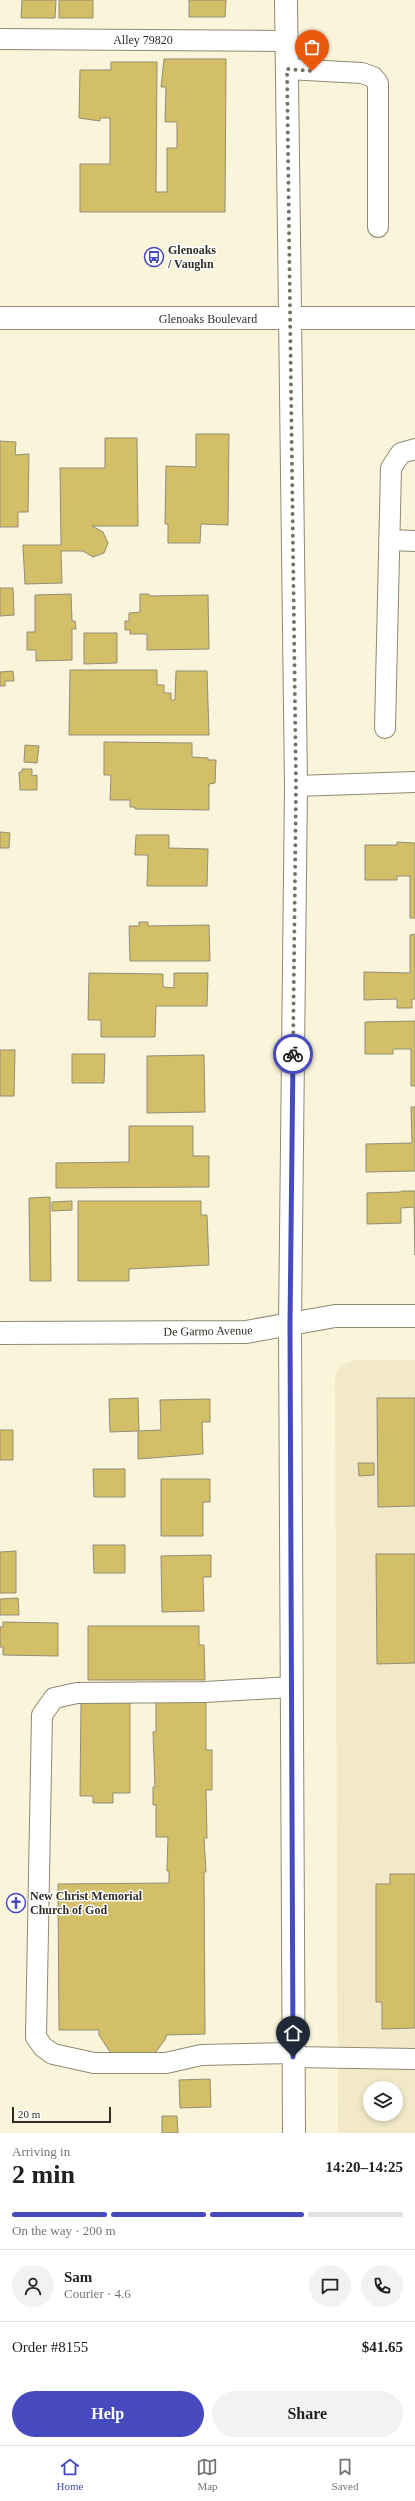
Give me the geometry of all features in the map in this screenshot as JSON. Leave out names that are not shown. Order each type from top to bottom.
[{"type":"street","points":[[286,0],[296,786],[290,1325],[294,2133]]},
{"type":"street","name":"Glenoaks Boulevard","points":[[0,318],[415,318]]},
{"type":"street","name":"De Garmo Avenue","points":[[0,1333],[246,1332],[335,1316],[415,1316]]},
{"type":"lane","name":"Alley 79820","points":[[0,39],[286,41]]},
{"type":"lane","points":[[287,69],[362,74],[372,77],[378,83],[378,227]]},
{"type":"lane","points":[[385,728],[391,468],[401,453],[415,449]]},
{"type":"lane","points":[[389,540],[415,541]]},
{"type":"lane","points":[[296,786],[415,782]]},
{"type":"lane","points":[[291,1687],[205,1692],[77,1693],[54,1698],[42,1716],[36,2037],[43,2047],[53,2054],[94,2063],[166,2063],[201,2055],[293,2055],[415,2059]]},
{"type":"shaded area","points":[[355,1360],[415,1360],[415,2133],[338,2133],[335,1377],[341,1365]]},
{"type":"building","points":[[22,0],[56,0],[55,18],[21,18]]},
{"type":"building","points":[[59,0],[93,0],[93,18],[59,18]]},
{"type":"building","points":[[189,0],[226,0],[225,17],[189,17]]},
{"type":"building","points":[[164,59],[226,59],[225,212],[80,212],[80,164],[110,164],[110,118],[100,118],[100,121],[79,118],[80,70],[111,70],[111,62],[157,62],[156,192],[167,192],[167,148],[177,148],[177,122],[165,122],[166,87],[161,87]]},
{"type":"building","points":[[196,434],[229,434],[228,525],[201,524],[200,543],[168,543],[168,524],[165,524],[166,466],[196,467]]},
{"type":"building","points":[[105,438],[137,438],[138,526],[92,526],[103,532],[108,543],[104,553],[93,557],[83,551],[61,551],[62,583],[25,584],[23,545],[61,545],[60,468],[105,468]]},
{"type":"building","points":[[0,441],[16,442],[15,455],[29,454],[28,512],[18,512],[18,527],[0,527]]},
{"type":"building","points":[[0,588],[13,588],[14,615],[0,616]]},
{"type":"building","points":[[71,594],[72,621],[75,621],[76,629],[72,629],[72,660],[36,661],[36,650],[27,650],[27,632],[35,632],[35,595]]},
{"type":"building","points":[[140,594],[149,594],[149,596],[208,595],[209,649],[147,650],[147,634],[130,634],[130,630],[125,630],[125,621],[129,621],[129,613],[140,612]]},
{"type":"building","points":[[84,633],[117,633],[117,663],[84,664]]},
{"type":"building","points":[[70,670],[157,670],[157,685],[164,685],[164,693],[171,693],[171,700],[175,700],[176,671],[207,671],[209,735],[69,735]]},
{"type":"building","points":[[13,671],[14,681],[5,681],[5,686],[0,686],[0,672]]},
{"type":"building","points":[[104,742],[192,743],[192,757],[216,760],[215,783],[209,784],[209,810],[135,809],[135,807],[130,807],[130,800],[110,800],[111,775],[104,775]]},
{"type":"building","points":[[25,745],[39,746],[37,763],[24,762]]},
{"type":"building","points":[[22,769],[32,769],[32,776],[37,775],[37,790],[20,790],[19,772],[22,772]]},
{"type":"building","points":[[0,832],[10,833],[9,848],[0,848]]},
{"type":"building","points":[[136,835],[169,835],[169,848],[208,849],[207,886],[147,886],[148,855],[135,855]]},
{"type":"building","points":[[397,842],[415,843],[415,918],[410,918],[410,876],[397,876],[397,880],[365,880],[365,845],[397,845]]},
{"type":"building","points":[[139,922],[148,922],[148,926],[209,925],[210,961],[130,961],[129,926],[139,926]]},
{"type":"building","points":[[415,934],[415,999],[412,999],[412,1008],[397,1008],[397,999],[364,1000],[364,972],[410,973],[410,935]]},
{"type":"building","points":[[89,973],[163,974],[163,987],[174,988],[174,973],[208,973],[207,1006],[156,1006],[155,1037],[101,1037],[101,1020],[88,1020]]},
{"type":"building","points":[[415,1021],[415,1086],[411,1086],[411,1049],[393,1049],[393,1054],[365,1054],[365,1022]]},
{"type":"building","points":[[0,1050],[15,1050],[14,1096],[0,1096]]},
{"type":"building","points":[[72,1054],[105,1054],[104,1083],[72,1083]]},
{"type":"building","points":[[204,1055],[205,1112],[147,1113],[147,1056]]},
{"type":"building","points":[[411,1107],[415,1107],[415,1171],[366,1172],[366,1144],[412,1143]]},
{"type":"building","points":[[129,1126],[193,1126],[193,1156],[209,1156],[209,1187],[56,1188],[56,1163],[129,1162]]},
{"type":"building","points":[[415,1191],[415,1255],[414,1207],[401,1208],[401,1223],[367,1224],[367,1193]]},
{"type":"building","points":[[50,1197],[51,1281],[30,1281],[29,1198]]},
{"type":"building","points":[[72,1201],[72,1210],[52,1211],[52,1202]]},
{"type":"building","points":[[78,1201],[201,1201],[201,1215],[207,1215],[209,1265],[129,1269],[129,1281],[78,1281]]},
{"type":"building","points":[[138,1398],[139,1431],[161,1430],[160,1400],[210,1399],[210,1422],[202,1422],[203,1454],[138,1459],[138,1431],[110,1432],[109,1399]]},
{"type":"building","points":[[377,1398],[415,1398],[415,1506],[378,1507]]},
{"type":"building","points":[[0,1430],[13,1430],[13,1460],[0,1460]]},
{"type":"building","points":[[358,1463],[374,1463],[374,1475],[359,1476]]},
{"type":"building","points":[[93,1469],[125,1469],[125,1497],[94,1497]]},
{"type":"building","points":[[161,1479],[210,1479],[210,1502],[203,1502],[203,1536],[161,1536]]},
{"type":"building","points":[[93,1545],[125,1545],[125,1573],[94,1573]]},
{"type":"building","points":[[16,1551],[16,1593],[0,1593],[0,1552]]},
{"type":"building","points":[[376,1554],[415,1554],[415,1663],[377,1664]]},
{"type":"building","points":[[211,1555],[211,1577],[203,1577],[204,1611],[162,1612],[161,1556]]},
{"type":"building","points":[[18,1598],[19,1615],[0,1615],[0,1599]]},
{"type":"building","points":[[3,1622],[58,1623],[58,1656],[3,1655],[3,1647],[0,1647],[0,1627],[3,1627]]},
{"type":"building","points":[[88,1626],[199,1626],[199,1645],[204,1645],[205,1680],[88,1680]]},
{"type":"building","points":[[206,1700],[206,1750],[212,1750],[212,1790],[206,1790],[207,1838],[204,1838],[206,1872],[204,1872],[205,2034],[166,2035],[166,2038],[153,2056],[112,2055],[99,2035],[99,2030],[59,2030],[58,1884],[169,1883],[169,1871],[167,1871],[168,1837],[156,1837],[156,1805],[153,1805],[153,1787],[155,1787],[153,1732],[156,1732],[156,1701]]},
{"type":"building","points":[[81,1702],[130,1702],[130,1793],[113,1793],[113,1803],[93,1803],[93,1796],[80,1796]]},
{"type":"building","points":[[390,1874],[415,1874],[415,2028],[382,2029],[382,2002],[376,2002],[376,1884],[390,1884]]},
{"type":"building","points":[[210,2079],[211,2107],[180,2108],[179,2080]]},
{"type":"building","points":[[162,2116],[177,2116],[178,2133],[162,2133]]},
{"type":"way so far","points":[[293,1054],[296,786],[287,69],[312,71]]},
{"type":"place","name":"Glenoaks / Vaughn","points":[[154,257]]},
{"type":"place","name":"New Christ Memorial Church of God","points":[[16,1903]]},
{"type":"route","points":[[293,1054],[290,1325],[293,2057]]}]
